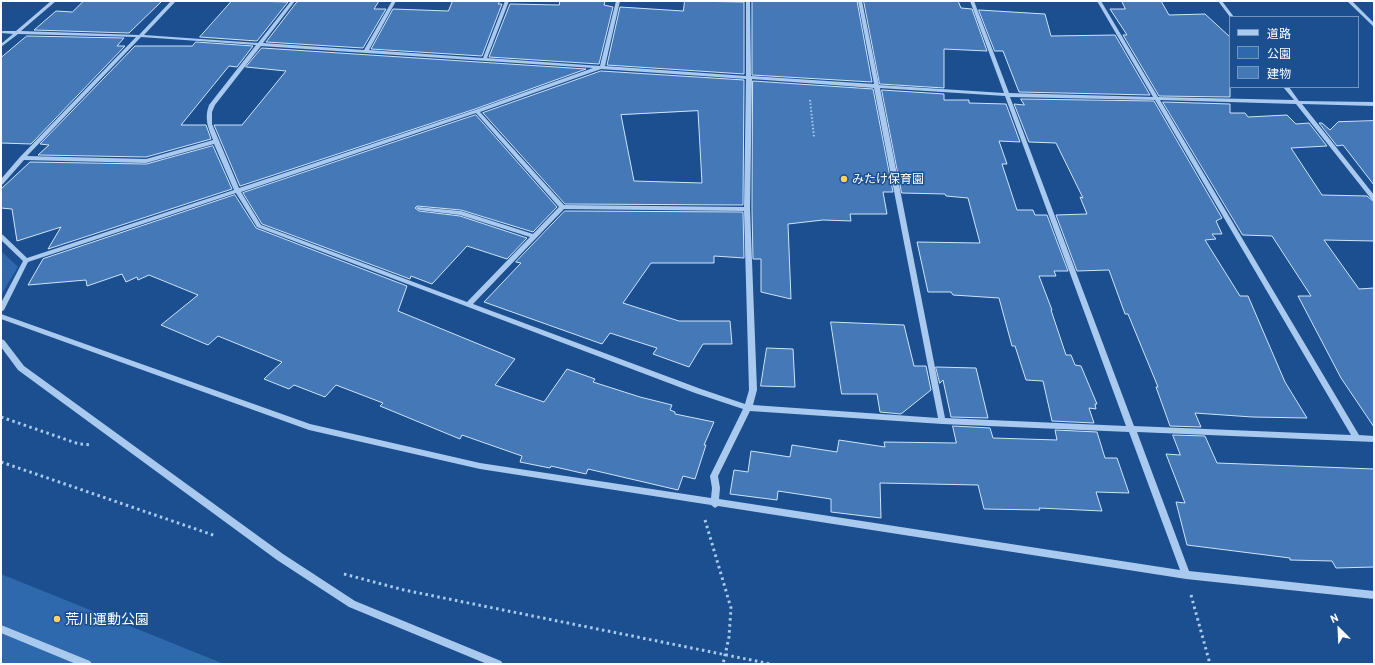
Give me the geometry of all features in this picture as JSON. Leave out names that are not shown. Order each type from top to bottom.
[{"type":"street","points":[[1,46],[54,1]]},
{"type":"street","points":[[1,183],[22,158],[174,1]]},
{"type":"street","points":[[293,1],[212,104],[209,112],[209,124],[238,191],[259,226],[698,391],[748,408],[942,421],[1374,439]]},
{"type":"street","points":[[365,52],[394,1]]},
{"type":"street","points":[[485,58],[507,1]]},
{"type":"street","points":[[602,67],[618,1]]},
{"type":"street","points":[[715,504],[716,488],[714,476],[748,408],[753,390],[747,209],[749,77],[748,1]]},
{"type":"street","points":[[860,1],[942,421]]},
{"type":"street","points":[[972,1],[1186,575]]},
{"type":"street","points":[[1099,1],[1357,438]]},
{"type":"street","points":[[1220,1],[1231,16]]},
{"type":"street","points":[[1349,1],[1374,26]]},
{"type":"street","points":[[1,32],[141,36],[365,52],[485,58],[1007,95],[1374,104]]},
{"type":"street","points":[[1,310],[26,261],[477,111],[602,67]]},
{"type":"street","points":[[1287,88],[1374,199]]},
{"type":"street","points":[[477,111],[562,207]]},
{"type":"street","points":[[22,158],[146,161],[217,141]]},
{"type":"street","points":[[468,305],[562,207],[747,209]]},
{"type":"street","points":[[419,208],[461,213],[534,236]]},
{"type":"street","points":[[1,236],[26,261]]},
{"type":"street","points":[[1,316],[309,427],[480,466],[715,504],[1186,575],[1374,595]]},
{"type":"street","points":[[1,342],[21,368],[280,557],[352,604],[498,664]]},
{"type":"street","points":[[1,629],[87,664]]},
{"type":"path","points":[[808,81],[814,137]]},
{"type":"path","points":[[1,417],[79,444],[106,446],[128,445]]},
{"type":"path","points":[[1,462],[210,534]]},
{"type":"path","points":[[715,504],[704,515],[731,608],[729,637],[723,664]]},
{"type":"path","points":[[360,578],[404,590],[772,664]]},
{"type":"path","points":[[1189,589],[1210,664]]},
{"type":"green space","points":[[1,251],[18,267],[1,295]]},
{"type":"green space","name":"荒川運動公園","points":[[1,574],[224,664],[1,664]]},
{"type":"building","points":[[84,1],[162,1],[129,33],[34,30],[56,11],[72,12]]},
{"type":"building","points":[[232,1],[288,2],[257,41],[200,37]]},
{"type":"building","points":[[299,1],[379,1],[374,9],[386,9],[363,48],[266,42]]},
{"type":"building","points":[[453,1],[500,1],[498,4],[502,4],[482,56],[371,49],[393,9],[448,11]]},
{"type":"building","points":[[560,1],[605,1],[604,5],[613,7],[599,64],[489,57],[510,4],[559,5]]},
{"type":"building","points":[[685,1],[744,2],[744,74],[607,65],[620,7],[683,11]]},
{"type":"building","points":[[857,1],[872,82],[752,75],[752,2]]},
{"type":"building","points":[[864,1],[958,1],[961,8],[972,9],[987,51],[944,49],[944,88],[880,84]]},
{"type":"building","points":[[1122,1],[1161,1],[1169,15],[1205,14],[1229,36],[1230,97],[1159,96],[1123,35],[1127,35],[1110,9],[1125,9]]},
{"type":"building","points":[[979,10],[1045,14],[1051,36],[1115,35],[1150,95],[1019,92],[1003,51],[995,51]]},
{"type":"building","points":[[27,36],[124,38],[117,46],[125,46],[31,144],[1,143],[1,58]]},
{"type":"building","points":[[196,42],[253,46],[237,67],[229,66],[181,125],[206,125],[211,139],[146,157],[38,155],[49,145],[40,144],[135,46],[192,46]]},
{"type":"building","points":[[262,48],[586,69],[475,109],[240,186],[214,125],[242,125],[286,71],[246,67]]},
{"type":"building","points":[[601,71],[744,80],[743,205],[565,204],[483,113]],"holes":[[[698,111],[702,183],[634,181],[621,115]]]},
{"type":"building","points":[[753,81],[873,89],[893,192],[883,192],[887,214],[850,214],[851,221],[823,220],[788,224],[791,299],[761,292],[761,259],[753,259]]},
{"type":"building","points":[[882,90],[944,94],[944,100],[969,100],[969,103],[1006,104],[1020,142],[999,141],[1007,164],[1002,164],[1017,210],[1033,210],[1035,215],[1047,215],[1068,271],[1054,271],[1056,276],[1039,276],[1052,310],[1066,355],[1071,355],[1075,365],[1081,366],[1097,404],[1095,404],[1096,409],[1089,408],[1094,423],[1052,421],[1043,381],[1026,380],[1015,346],[1012,346],[999,298],[953,295],[951,292],[928,292],[917,242],[980,243],[968,198],[946,196],[945,194],[902,193]]},
{"type":"building","points":[[1021,99],[1154,101],[1222,218],[1216,221],[1222,234],[1212,234],[1216,239],[1205,240],[1240,296],[1248,296],[1285,382],[1307,418],[1252,417],[1195,413],[1201,427],[1170,426],[1156,387],[1158,387],[1128,314],[1125,314],[1109,270],[1077,271],[1056,215],[1087,214],[1080,197],[1083,198],[1056,143],[1029,142],[1014,104],[1024,105]]},
{"type":"building","points":[[1163,102],[1230,104],[1230,113],[1245,113],[1248,117],[1287,115],[1296,124],[1309,123],[1327,146],[1291,148],[1322,195],[1367,196],[1374,202],[1374,241],[1324,240],[1359,289],[1374,288],[1374,427],[1341,378],[1298,296],[1311,296],[1272,236],[1243,235]]},
{"type":"building","points":[[476,115],[557,207],[533,232],[461,210],[417,206],[415,208],[419,211],[460,216],[527,238],[507,259],[467,246],[432,284],[411,276],[410,279],[262,224],[243,193]]},
{"type":"building","points":[[1374,121],[1374,185],[1343,145],[1337,146],[1319,123],[1322,123],[1330,130],[1338,122]]},
{"type":"building","points":[[213,146],[232,189],[48,249],[61,227],[17,241],[12,209],[1,208],[1,189],[30,162],[146,164]]},
{"type":"building","points":[[235,195],[256,228],[407,286],[398,311],[515,359],[495,385],[544,402],[567,369],[595,379],[593,382],[640,397],[672,405],[670,410],[675,412],[675,414],[714,422],[704,445],[706,445],[695,479],[683,476],[678,490],[588,469],[586,474],[551,466],[550,468],[520,462],[522,456],[462,435],[460,439],[380,406],[383,403],[336,385],[325,397],[294,385],[289,389],[264,379],[282,362],[218,336],[208,345],[161,325],[198,295],[149,275],[138,280],[137,277],[126,282],[122,274],[87,286],[86,280],[28,285],[43,259]]},
{"type":"building","points":[[565,211],[743,212],[744,258],[714,256],[714,263],[651,263],[623,303],[679,321],[730,321],[732,344],[703,344],[689,367],[653,354],[657,348],[610,333],[602,344],[484,302],[521,263],[516,262]]},
{"type":"building","points":[[831,322],[904,325],[914,366],[926,366],[931,390],[901,414],[880,412],[877,394],[842,394]]},
{"type":"building","points":[[767,348],[793,349],[795,387],[761,386]]},
{"type":"building","points":[[936,367],[976,368],[988,418],[951,417],[943,380],[940,383]]},
{"type":"building","points":[[953,426],[990,428],[993,438],[1057,440],[1055,430],[1097,432],[1105,458],[1117,458],[1129,493],[1096,492],[1102,511],[1039,508],[1040,510],[984,509],[978,485],[880,483],[881,518],[831,512],[831,499],[778,491],[777,500],[730,494],[734,470],[748,472],[751,451],[790,457],[792,445],[837,452],[839,440],[885,447],[884,442],[956,443]]},
{"type":"building","points":[[1173,435],[1205,436],[1217,463],[1374,469],[1374,567],[1336,568],[1332,561],[1290,560],[1290,558],[1187,545],[1176,502],[1185,503],[1166,454],[1180,455]]},
{"type":"place","name":"みたけ保育園","points":[[844,179]]},
{"type":"place","name":"荒川運動公園","points":[[57,619]]}]
